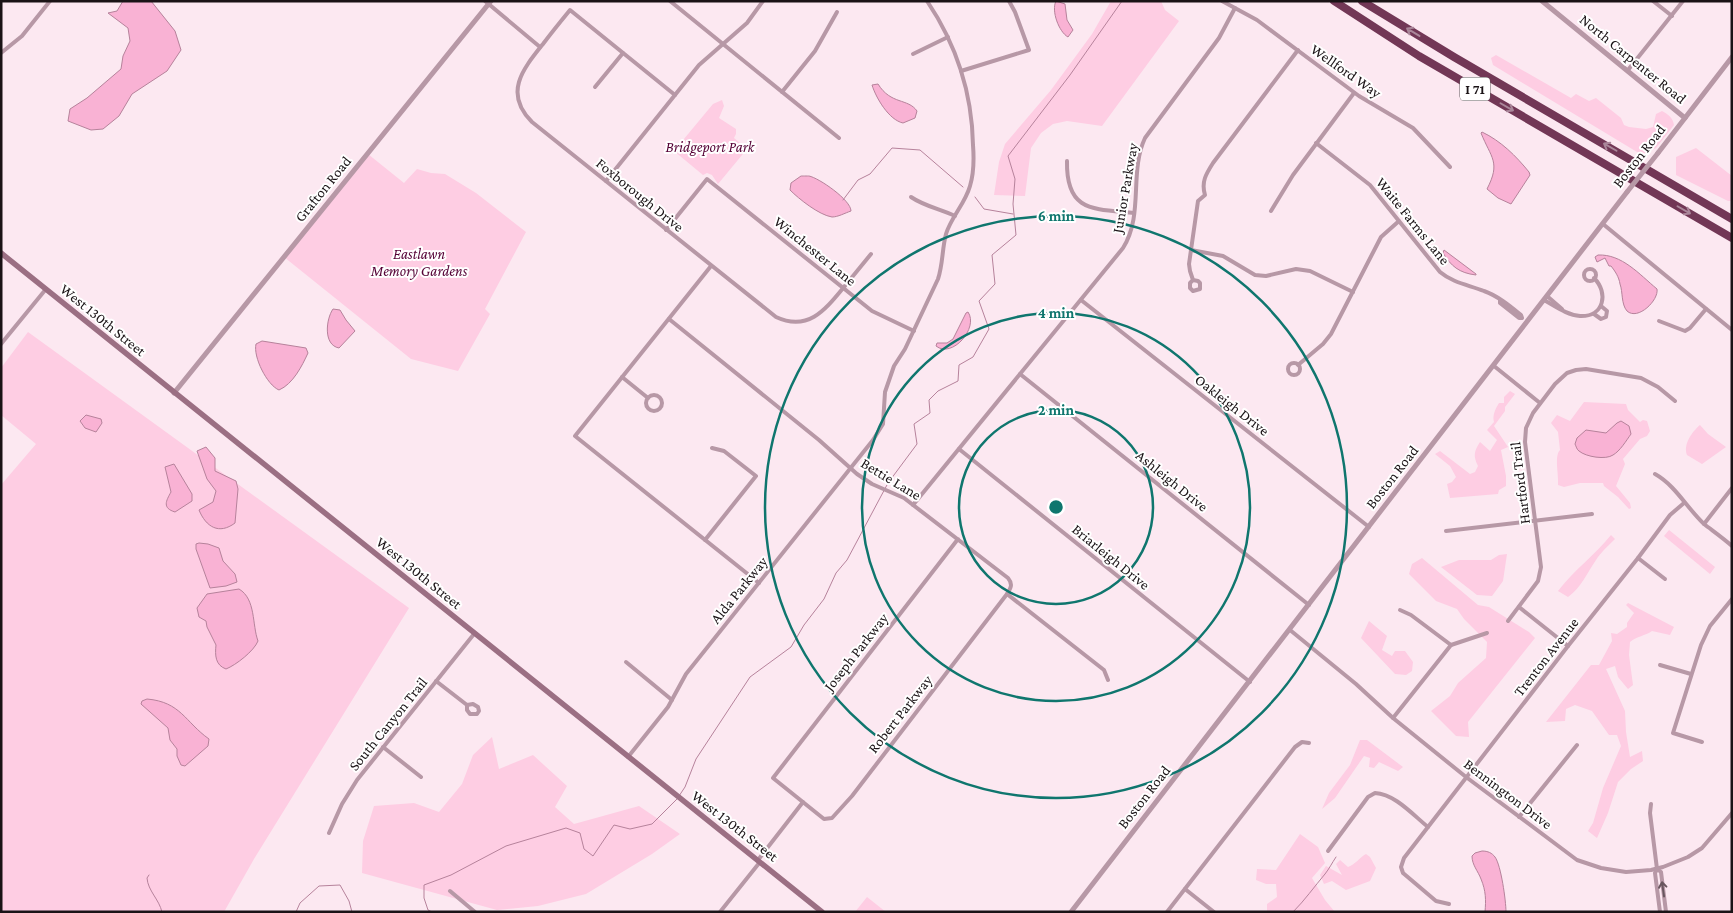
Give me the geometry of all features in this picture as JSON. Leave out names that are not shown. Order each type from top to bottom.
[{"type":"highway","name":"I 71","points":[[1334,1],[1419,56],[1732,238]]},
{"type":"highway","name":"I 71","points":[[1362,1],[1454,57],[1732,219]]},
{"type":"main road","name":"West 130th Street","points":[[1,253],[822,912]]},
{"type":"street","points":[[1,53],[22,36],[50,1]]},
{"type":"street","points":[[670,1],[839,138]]},
{"type":"street","points":[[677,7],[681,1]]},
{"type":"street","points":[[606,181],[701,64],[751,19],[763,1]]},
{"type":"street","name":"Alda Parkway","points":[[628,757],[672,700],[686,674],[881,428],[884,419],[886,386],[894,366],[905,350],[938,279],[946,234],[969,191],[972,176],[970,106],[961,71],[948,37],[926,1]]},
{"type":"street","points":[[961,71],[1028,50],[1017,17],[1008,1]]},
{"type":"street","name":"Wellford Way","points":[[1222,1],[1257,20],[1354,93],[1413,128],[1450,167]]},
{"type":"street","name":"North Carpenter Road","points":[[1542,1],[1685,118]]},
{"type":"street","points":[[1653,1],[1672,16]]},
{"type":"street","points":[[1628,70],[1683,1]]},
{"type":"street","points":[[488,2],[540,47]]},
{"type":"street","name":"Grafton Road","points":[[174,393],[488,2]]},
{"type":"street","name":"Junior Parkway","points":[[913,505],[1125,245],[1132,230],[1139,156],[1145,138],[1219,38],[1235,8]]},
{"type":"street","name":"Foxborough Drive","points":[[623,53],[570,10],[526,64],[519,80],[518,98],[523,111],[532,122],[770,314],[783,320],[798,322],[815,317],[825,310],[871,254]]},
{"type":"street","points":[[782,92],[815,51],[837,12]]},
{"type":"street","points":[[913,54],[948,37]]},
{"type":"street","points":[[1193,280],[1190,271],[1191,250],[1198,202],[1205,195],[1203,185],[1210,167],[1298,50]]},
{"type":"street","points":[[595,87],[623,53],[676,95]]},
{"type":"street","name":"Boston Road","points":[[1071,912],[1732,57]]},
{"type":"street","points":[[1271,211],[1290,179],[1354,93]]},
{"type":"street","name":"Waite Farms Lane","points":[[1316,143],[1366,180],[1437,270],[1444,276],[1455,282],[1488,292],[1500,300],[1500,303],[1518,318],[1528,322]]},
{"type":"street","points":[[1066,161],[1068,185],[1081,202],[1094,209],[1134,213]]},
{"type":"street","name":"Winchester Lane","points":[[666,230],[707,179],[876,314],[914,331]]},
{"type":"street","points":[[911,197],[920,203],[955,216]]},
{"type":"street","points":[[1298,364],[1331,334],[1381,237],[1399,221]]},
{"type":"street","points":[[1603,224],[1732,330]]},
{"type":"street","points":[[1191,250],[1223,256],[1255,275],[1269,276],[1294,270],[1310,271],[1353,292]]},
{"type":"street","points":[[711,266],[575,436],[759,583]]},
{"type":"street","points":[[1546,298],[1575,315],[1586,316],[1594,314],[1601,306],[1602,295],[1601,287],[1594,278]]},
{"type":"street","points":[[1,344],[46,289]]},
{"type":"street","name":"Oakleigh Drive","points":[[1081,300],[1369,527]]},
{"type":"street","points":[[1594,314],[1601,319],[1606,317],[1607,310],[1601,306]]},
{"type":"street","points":[[1659,321],[1685,331],[1690,328],[1706,309]]},
{"type":"street","name":"Bettie Lane","points":[[669,319],[819,440],[864,480],[897,494],[1008,578],[1012,586],[1007,594]]},
{"type":"street","points":[[1494,366],[1540,403]]},
{"type":"street","name":"Hartford Trail","points":[[1508,620],[1540,576],[1541,567],[1536,520],[1524,442],[1529,420],[1540,403],[1567,373],[1586,369],[1642,378],[1658,387],[1675,401]]},
{"type":"street","name":"Ashleigh Drive","points":[[1020,374],[1309,605]]},
{"type":"street","points":[[622,377],[648,398]]},
{"type":"street","points":[[652,395],[659,396],[662,401],[660,408],[652,410],[648,408],[646,403],[648,398],[652,395]]},
{"type":"street","points":[[705,540],[756,476],[724,451],[712,448]]},
{"type":"street","name":"Briarleigh Drive","points":[[959,449],[1250,682]]},
{"type":"street","points":[[1654,474],[1666,480],[1704,524],[1732,546]]},
{"type":"street","points":[[1704,524],[1732,488]]},
{"type":"street","name":"Trenton Avenue","points":[[1449,904],[1436,900],[1403,873],[1402,862],[1404,858],[1670,515],[1684,503]]},
{"type":"street","points":[[1446,531],[1592,514]]},
{"type":"street","name":"Joseph Parkway","points":[[772,778],[958,539]]},
{"type":"street","points":[[1638,558],[1665,579]]},
{"type":"street","points":[[1007,594],[1104,670],[1108,680]]},
{"type":"street","name":"Robert Parkway","points":[[772,778],[824,819],[832,818],[852,796],[1007,594]]},
{"type":"street","points":[[1702,742],[1673,733],[1701,644],[1710,626],[1732,599]]},
{"type":"street","points":[[1519,607],[1568,646]]},
{"type":"street","points":[[1400,610],[1411,615],[1451,645]]},
{"type":"street","name":"Bennington Drive","points":[[1290,630],[1466,778],[1577,860],[1601,868],[1626,872],[1657,868],[1688,857],[1702,848],[1732,814]]},
{"type":"street","points":[[1393,718],[1451,645],[1487,633]]},
{"type":"street","name":"South Canyon Trail","points":[[329,834],[348,793],[474,634]]},
{"type":"street","points":[[626,662],[672,700]]},
{"type":"street","points":[[1660,665],[1691,674]]},
{"type":"street","points":[[436,681],[467,705]]},
{"type":"street","points":[[1168,912],[1295,747],[1302,742],[1309,744]]},
{"type":"street","points":[[1519,817],[1577,745]]},
{"type":"street","points":[[383,747],[421,777]]},
{"type":"street","points":[[1328,851],[1368,798],[1375,792],[1383,793],[1390,797],[1428,827]]},
{"type":"street","points":[[720,912],[803,802]]},
{"type":"street","points":[[1651,804],[1650,813],[1660,912]]},
{"type":"street","points":[[1657,868],[1661,872],[1666,912]]},
{"type":"street","points":[[1185,890],[1214,912]]},
{"type":"street","points":[[450,891],[475,912]]},
{"type":"green space","points":[[1111,1],[1161,1],[1165,10],[1179,21],[1102,126],[1067,121],[1053,124],[1041,133],[1031,148],[1025,196],[994,195],[999,162],[1005,144],[1051,90],[1092,34]]},
{"type":"green space","points":[[1496,55],[1571,98],[1576,94],[1589,101],[1596,98],[1621,118],[1624,125],[1629,127],[1646,129],[1653,127],[1656,114],[1662,111],[1673,120],[1674,125],[1656,148],[1642,155],[1493,65],[1491,58]]},
{"type":"green space","name":"Bridgeport Park","points":[[722,100],[724,106],[719,118],[736,129],[734,138],[747,149],[718,184],[712,175],[707,173],[703,175],[674,151],[713,104]]},
{"type":"green space","points":[[1696,148],[1732,176],[1732,201],[1728,201],[1676,175],[1676,157]]},
{"type":"green space","name":"Eastlawn Memory Gardens","points":[[368,154],[404,183],[417,169],[445,174],[476,193],[526,232],[485,309],[490,314],[458,371],[411,359],[284,257]]},
{"type":"green space","points":[[28,332],[409,608],[254,859],[224,912],[1,912],[1,485],[36,444],[1,415],[1,368]]},
{"type":"green space","points":[[1510,391],[1515,394],[1494,426],[1508,447],[1501,450],[1506,486],[1499,490],[1498,494],[1450,498],[1447,484],[1456,477],[1450,466],[1435,454],[1440,451],[1470,474],[1475,472],[1478,466],[1475,459],[1476,448],[1480,442],[1490,451],[1497,440],[1487,430],[1494,422],[1494,414],[1499,403],[1504,403],[1504,397]]},
{"type":"green space","points":[[1584,402],[1626,404],[1628,410],[1640,422],[1643,420],[1647,421],[1650,431],[1647,436],[1640,439],[1623,459],[1625,464],[1616,486],[1630,503],[1631,508],[1629,509],[1603,483],[1580,483],[1564,487],[1558,485],[1557,461],[1560,450],[1558,432],[1551,423],[1557,415],[1570,421]]},
{"type":"green space","points":[[1700,425],[1708,434],[1726,447],[1702,464],[1687,455],[1686,451],[1689,438]]},
{"type":"green space","points":[[1669,530],[1715,567],[1710,574],[1664,536]]},
{"type":"green space","points":[[1611,535],[1615,539],[1598,557],[1577,589],[1568,597],[1558,591],[1571,576]]},
{"type":"green space","points":[[1507,554],[1503,581],[1492,596],[1477,595],[1441,567],[1459,560],[1491,560],[1499,555]]},
{"type":"green space","points":[[1422,558],[1478,605],[1489,607],[1529,632],[1535,638],[1468,722],[1469,737],[1456,736],[1431,711],[1450,696],[1458,683],[1486,658],[1487,642],[1464,619],[1457,609],[1436,601],[1409,574],[1412,564]]},
{"type":"green space","points":[[1628,603],[1674,627],[1670,635],[1652,631],[1630,642],[1629,655],[1633,685],[1628,689],[1618,677],[1615,666],[1606,669],[1625,711],[1630,757],[1642,751],[1643,761],[1631,769],[1618,782],[1608,813],[1597,838],[1588,831],[1593,823],[1603,788],[1621,746],[1617,735],[1609,735],[1592,711],[1575,705],[1566,709],[1565,721],[1546,722],[1591,665],[1599,665],[1612,641],[1611,633],[1617,634],[1627,627],[1627,623],[1634,613],[1626,605]]},
{"type":"green space","points":[[1369,621],[1387,636],[1382,650],[1392,656],[1395,651],[1405,651],[1413,662],[1412,671],[1406,675],[1395,674],[1361,638]]},
{"type":"green space","points":[[492,737],[499,769],[533,755],[567,786],[555,807],[574,824],[639,806],[680,834],[652,854],[586,894],[538,906],[497,910],[362,873],[363,841],[374,806],[414,803],[439,812],[462,784],[473,755]]},
{"type":"green space","points":[[1360,740],[1367,740],[1403,767],[1398,771],[1379,762],[1374,768],[1369,767],[1370,758],[1364,756],[1335,798],[1322,809],[1329,793],[1350,765]]},
{"type":"green space","points":[[1300,834],[1318,847],[1325,863],[1312,878],[1325,900],[1335,912],[1267,912],[1267,904],[1277,897],[1276,884],[1266,884],[1256,880],[1257,869],[1276,870]]},
{"type":"green space","points":[[1366,854],[1370,857],[1376,868],[1370,881],[1346,890],[1332,881],[1324,884],[1320,875],[1326,866],[1342,875],[1336,864],[1340,860],[1348,867]]},
{"type":"green space","points":[[867,897],[886,912],[855,912]]},
{"type":"shaded area","points":[[123,1],[151,1],[175,31],[181,50],[167,71],[132,94],[119,116],[103,129],[91,130],[68,121],[70,109],[87,98],[121,69],[123,56],[130,41],[128,28],[108,13],[117,11]]},
{"type":"shaded area","points":[[1056,1],[1065,4],[1067,20],[1073,30],[1068,37],[1062,31],[1055,15]]},
{"type":"shaded area","points":[[878,84],[888,95],[913,107],[917,111],[915,118],[903,123],[893,118],[880,102],[872,85]]},
{"type":"shaded area","points":[[1482,132],[1508,149],[1529,172],[1530,175],[1511,204],[1498,198],[1487,189],[1494,166]]},
{"type":"shaded area","points":[[801,176],[809,176],[827,185],[846,201],[851,211],[832,217],[810,206],[790,190],[791,183]]},
{"type":"shaded area","points":[[1444,250],[1476,275],[1465,273],[1452,265],[1443,253]]},
{"type":"shaded area","points":[[1598,255],[1622,261],[1637,271],[1657,289],[1655,298],[1647,308],[1637,313],[1627,311],[1617,274],[1609,266],[1605,258],[1597,262],[1595,257]]},
{"type":"shaded area","points":[[333,309],[340,310],[355,331],[339,348],[330,342],[327,331]]},
{"type":"shaded area","points":[[968,312],[970,326],[962,340],[949,348],[942,349],[936,346],[937,343],[947,343],[953,339]]},
{"type":"shaded area","points":[[262,341],[306,348],[308,353],[293,379],[279,390],[270,383],[259,363],[256,344]]},
{"type":"shaded area","points":[[86,415],[101,419],[102,423],[96,432],[85,428],[80,421]]},
{"type":"shaded area","points":[[1621,421],[1629,426],[1631,434],[1616,453],[1610,457],[1596,457],[1586,455],[1578,450],[1575,444],[1577,438],[1586,430],[1606,433]]},
{"type":"shaded area","points":[[206,447],[215,458],[215,471],[236,481],[238,489],[235,523],[229,527],[218,529],[209,525],[199,510],[213,502],[216,491],[207,479],[197,451]]},
{"type":"shaded area","points":[[174,464],[192,494],[192,501],[175,512],[168,508],[166,504],[171,492],[165,467]]},
{"type":"shaded area","points":[[196,544],[219,548],[223,561],[235,574],[237,582],[226,586],[210,588],[196,549]]},
{"type":"shaded area","points":[[239,589],[244,593],[251,606],[258,641],[253,649],[244,657],[226,669],[218,662],[216,645],[206,621],[199,617],[197,608],[207,594]]},
{"type":"shaded area","points":[[147,699],[168,704],[175,708],[209,739],[208,746],[185,766],[181,765],[177,756],[177,749],[170,740],[168,728],[141,704],[142,701]]},
{"type":"shaded area","points":[[1482,851],[1491,853],[1497,861],[1503,883],[1506,912],[1485,912],[1484,888],[1472,859],[1475,853]]},
{"type":"waterway","points":[[679,796],[685,787],[696,759],[750,677],[791,647],[804,625],[824,599],[836,573],[847,560],[888,483],[917,444],[914,424],[930,413],[929,400],[938,391],[958,381],[959,365],[973,357],[989,329],[979,301],[995,284],[992,255],[1016,235],[1013,204],[1015,179],[1008,156],[1070,75],[1122,1]]},
{"type":"waterway","points":[[843,200],[858,180],[870,174],[892,148],[920,150],[963,187]]},
{"type":"waterway","points":[[975,197],[984,209],[1013,214]]},
{"type":"waterway","points":[[432,912],[428,910],[424,898],[424,885],[451,875],[506,846],[566,828],[580,833],[584,849],[593,856],[614,825],[630,829],[652,824],[677,799]]},
{"type":"waterway","points":[[1293,912],[1325,874],[1336,857]]},
{"type":"waterway","points":[[149,875],[147,878],[148,883],[162,912]]},
{"type":"waterway","points":[[296,912],[300,903],[319,886],[340,885],[349,901],[352,912]]}]
